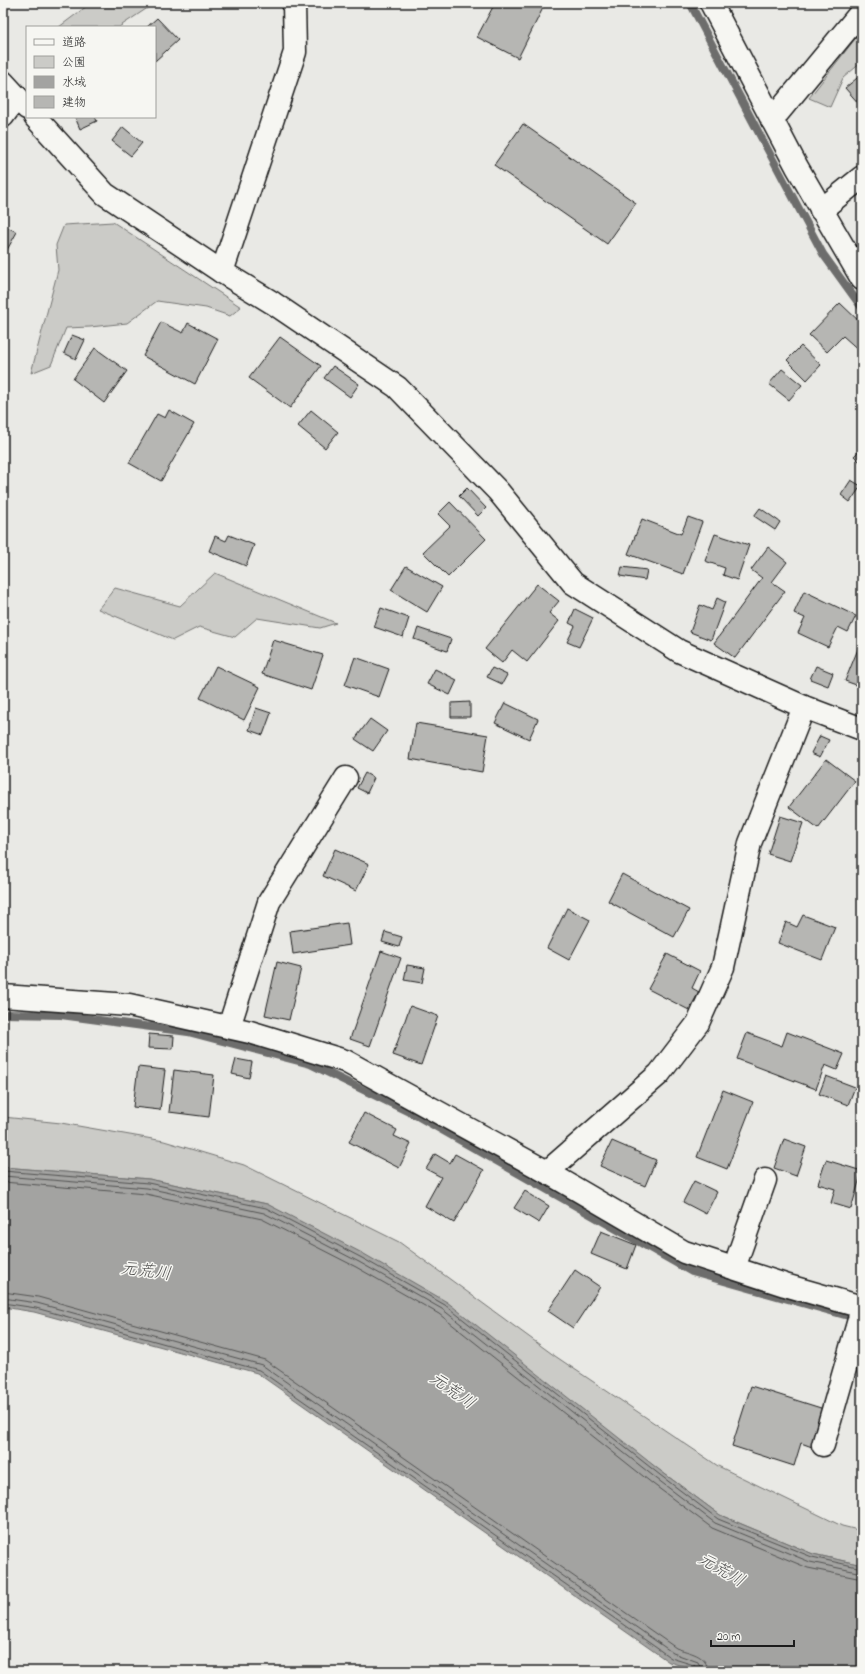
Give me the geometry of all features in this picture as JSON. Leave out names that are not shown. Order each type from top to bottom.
[{"type":"street","points":[[222,272],[295,52],[294,3]]},
{"type":"street","points":[[711,3],[821,210],[862,279]]},
{"type":"street","points":[[772,120],[862,11]]},
{"type":"street","points":[[3,116],[16,96]]},
{"type":"street","points":[[36,118],[105,194],[222,272],[273,303],[397,387],[498,492],[573,583],[679,652],[804,707],[862,729]]},
{"type":"street","points":[[821,210],[862,177]]},
{"type":"street","points":[[547,1172],[659,1074],[698,1023],[723,967],[750,843],[804,707]]},
{"type":"street","points":[[230,1027],[269,902],[346,778]]},
{"type":"street","points":[[3,996],[129,1005],[250,1032],[345,1061],[547,1172],[684,1252],[862,1308],[823,1445]]},
{"type":"street","points":[[734,1268],[765,1180]]},
{"type":"green space","points":[[91,3],[155,3],[120,26],[60,26]]},
{"type":"green space","points":[[862,30],[862,62],[843,78],[830,107],[809,98]]},
{"type":"green space","points":[[113,222],[241,307],[230,316],[206,308],[157,301],[127,323],[66,328],[51,365],[31,373],[58,270],[56,245],[64,225]]},
{"type":"green space","points":[[215,573],[336,623],[320,628],[257,618],[235,637],[199,627],[173,640],[98,609],[115,588],[180,606]]},
{"type":"green space","points":[[3,1117],[61,1123],[164,1141],[244,1165],[399,1242],[555,1356],[718,1466],[842,1526],[862,1531],[862,1565],[813,1554],[720,1515],[662,1472],[267,1204],[149,1179],[3,1167]]},
{"type":"water","name":"元荒川","points":[[3,1167],[149,1179],[267,1204],[364,1254],[447,1302],[662,1472],[720,1515],[813,1554],[862,1565],[862,1671],[699,1671],[669,1662],[257,1373],[34,1312],[3,1307]]},
{"type":"building","points":[[495,3],[533,3],[543,8],[518,58],[477,37]]},
{"type":"building","points":[[157,18],[178,40],[156,60],[156,26],[148,26]]},
{"type":"building","points":[[862,74],[862,104],[860,105],[845,88]]},
{"type":"building","points":[[75,118],[96,118],[97,121],[80,129]]},
{"type":"building","points":[[523,124],[636,203],[607,244],[494,165]]},
{"type":"building","points":[[123,127],[142,143],[131,156],[112,141]]},
{"type":"building","points":[[3,225],[17,232],[3,257]]},
{"type":"building","points":[[840,303],[862,324],[862,353],[843,336],[827,352],[809,335]]},
{"type":"building","points":[[161,322],[183,333],[188,323],[218,339],[195,384],[143,356]]},
{"type":"building","points":[[72,335],[85,340],[76,359],[64,353]]},
{"type":"building","points":[[280,337],[321,366],[290,408],[249,378]]},
{"type":"building","points":[[801,346],[821,365],[807,380],[787,360]]},
{"type":"building","points":[[95,348],[127,371],[104,403],[73,379]]},
{"type":"building","points":[[333,366],[359,384],[350,397],[324,378]]},
{"type":"building","points":[[782,369],[802,385],[789,400],[769,384]]},
{"type":"building","points":[[169,410],[194,424],[161,481],[129,463],[157,414],[165,418]]},
{"type":"building","points":[[311,410],[338,432],[325,448],[298,426]]},
{"type":"building","points":[[862,448],[862,464],[854,456]]},
{"type":"building","points":[[851,480],[861,486],[850,502],[841,495]]},
{"type":"building","points":[[467,488],[486,508],[478,516],[459,496]]},
{"type":"building","points":[[450,502],[486,539],[448,577],[423,552],[450,526],[438,514]]},
{"type":"building","points":[[760,508],[780,522],[775,530],[754,516]]},
{"type":"building","points":[[688,517],[702,522],[683,574],[628,554],[642,519],[681,534]]},
{"type":"building","points":[[715,534],[749,545],[737,580],[723,575],[725,568],[705,561]]},
{"type":"building","points":[[229,535],[254,545],[246,566],[209,551],[215,536],[226,541]]},
{"type":"building","points":[[768,547],[787,562],[772,582],[785,591],[735,658],[714,643],[762,578],[751,570]]},
{"type":"building","points":[[406,566],[442,587],[427,612],[391,590]]},
{"type":"building","points":[[622,567],[647,570],[645,580],[620,576]]},
{"type":"building","points":[[537,584],[559,601],[549,613],[559,621],[527,662],[512,650],[502,663],[485,649]]},
{"type":"building","points":[[804,591],[856,616],[848,632],[838,627],[828,647],[798,633],[805,618],[794,613]]},
{"type":"building","points":[[717,598],[725,602],[711,640],[690,632],[700,605],[712,610]]},
{"type":"building","points":[[381,608],[409,618],[403,637],[374,627]]},
{"type":"building","points":[[575,609],[593,618],[579,647],[567,642],[575,626],[569,623]]},
{"type":"building","points":[[418,628],[451,639],[447,651],[414,639]]},
{"type":"building","points":[[273,640],[323,655],[311,690],[262,674]]},
{"type":"building","points":[[860,644],[862,645],[862,687],[845,681]]},
{"type":"building","points":[[355,657],[389,669],[379,697],[345,685]]},
{"type":"building","points":[[216,666],[260,687],[244,720],[200,698]]},
{"type":"building","points":[[816,666],[833,673],[828,686],[810,679]]},
{"type":"building","points":[[492,668],[507,675],[502,684],[487,677]]},
{"type":"building","points":[[435,669],[457,680],[450,695],[427,684]]},
{"type":"building","points":[[470,702],[470,717],[451,717],[451,703]]},
{"type":"building","points":[[505,703],[538,719],[529,739],[495,723]]},
{"type":"building","points":[[256,708],[271,713],[263,735],[249,730]]},
{"type":"building","points":[[370,719],[387,731],[373,751],[355,739]]},
{"type":"building","points":[[416,723],[488,735],[482,772],[410,759]]},
{"type":"building","points":[[820,736],[829,740],[820,757],[811,753]]},
{"type":"building","points":[[826,759],[855,781],[818,829],[789,807]]},
{"type":"building","points":[[365,773],[374,778],[367,793],[357,788]]},
{"type":"building","points":[[780,816],[803,823],[790,861],[768,854]]},
{"type":"building","points":[[335,849],[369,864],[356,891],[323,876]]},
{"type":"building","points":[[622,874],[689,910],[674,937],[608,901]]},
{"type":"building","points":[[567,908],[590,920],[569,960],[547,948]]},
{"type":"building","points":[[803,915],[835,927],[822,960],[778,943],[786,922],[797,927]]},
{"type":"building","points":[[347,923],[350,945],[293,954],[290,931]]},
{"type":"building","points":[[385,932],[402,937],[399,947],[382,942]]},
{"type":"building","points":[[381,951],[401,958],[370,1046],[350,1039]]},
{"type":"building","points":[[667,954],[700,971],[692,988],[699,992],[689,1010],[648,989]]},
{"type":"building","points":[[277,962],[301,968],[289,1020],[265,1015]]},
{"type":"building","points":[[407,965],[425,968],[422,983],[404,980]]},
{"type":"building","points":[[410,1006],[438,1016],[421,1065],[393,1055]]},
{"type":"building","points":[[787,1032],[844,1054],[837,1070],[825,1065],[816,1089],[737,1059],[747,1033],[782,1046]]},
{"type":"building","points":[[149,1034],[174,1036],[173,1049],[148,1048]]},
{"type":"building","points":[[236,1059],[252,1062],[249,1078],[232,1074]]},
{"type":"building","points":[[138,1067],[165,1070],[160,1110],[133,1107]]},
{"type":"building","points":[[174,1070],[214,1075],[209,1117],[169,1112]]},
{"type":"building","points":[[826,1076],[855,1087],[848,1105],[819,1094]]},
{"type":"building","points":[[723,1090],[753,1102],[727,1169],[697,1157]]},
{"type":"building","points":[[364,1113],[397,1130],[394,1136],[411,1144],[399,1168],[349,1142]]},
{"type":"building","points":[[784,1139],[806,1147],[796,1176],[774,1168]]},
{"type":"building","points":[[612,1141],[656,1160],[645,1186],[600,1166]]},
{"type":"building","points":[[435,1154],[450,1163],[455,1154],[484,1170],[454,1223],[425,1206],[441,1177],[426,1169]]},
{"type":"building","points":[[826,1160],[862,1171],[851,1209],[831,1203],[835,1189],[818,1184]]},
{"type":"building","points":[[694,1181],[717,1192],[706,1214],[683,1202]]},
{"type":"building","points":[[525,1191],[549,1206],[539,1223],[514,1208]]},
{"type":"building","points":[[601,1231],[636,1245],[627,1269],[591,1254]]},
{"type":"building","points":[[575,1270],[600,1287],[573,1328],[548,1311]]},
{"type":"building","points":[[751,1386],[824,1409],[812,1447],[801,1443],[794,1466],[732,1446]]},
{"type":"waterway","points":[[690,3],[823,254],[862,308]]},
{"type":"waterway","points":[[3,1014],[61,1015],[188,1032],[310,1064],[419,1117],[692,1272],[859,1319]]}]
